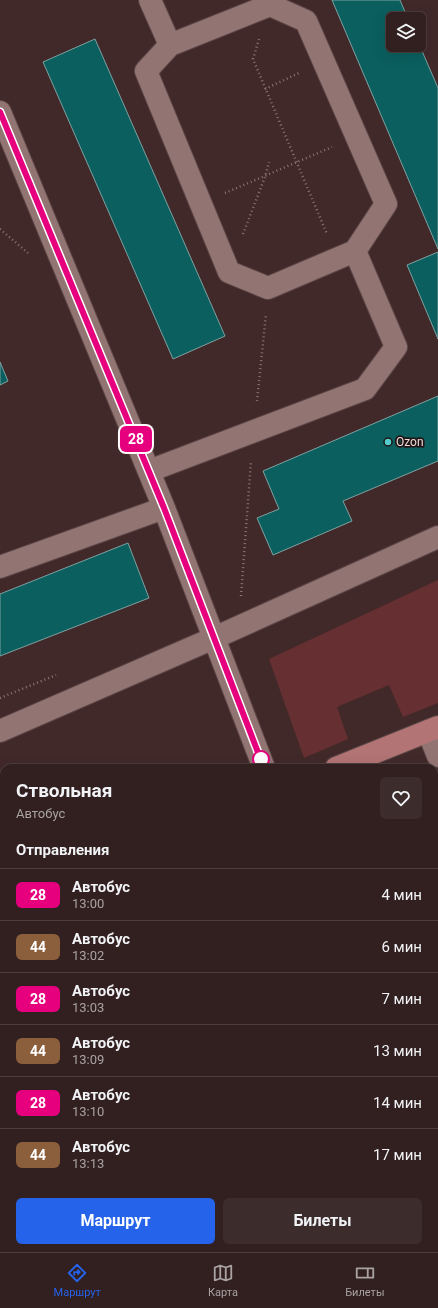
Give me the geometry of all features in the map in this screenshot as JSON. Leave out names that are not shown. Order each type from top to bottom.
[{"type":"main road","points":[[346,764],[433,729]]},
{"type":"street","points":[[150,0],[170,44]]},
{"type":"street","points":[[270,5],[306,21],[386,204],[346,255],[268,288],[229,272],[146,71],[170,44],[270,5]]},
{"type":"street","points":[[0,112],[164,508],[262,764]]},
{"type":"street","points":[[149,471],[365,388],[396,347],[346,255]]},
{"type":"street","points":[[0,567],[164,508]]},
{"type":"street","points":[[0,731],[214,638],[438,537]]},
{"type":"street","points":[[433,729],[438,756]]},
{"type":"path","points":[[270,5],[253,59],[296,163],[346,255]]},
{"type":"path","points":[[266,89],[324,62]]},
{"type":"path","points":[[200,204],[357,136]]},
{"type":"path","points":[[229,272],[265,177],[269,162]]},
{"type":"shaded area","points":[[438,580],[438,703],[403,717],[389,685],[337,707],[348,739],[304,758],[269,659]]},
{"type":"building","points":[[332,0],[400,0],[405,12],[386,12],[386,52],[422,52],[438,88],[438,249]]},
{"type":"building","points":[[95,39],[225,336],[173,359],[43,62]]},
{"type":"building","points":[[438,252],[438,339],[407,265]]},
{"type":"building","points":[[0,362],[8,381],[0,385]]},
{"type":"building","points":[[438,396],[438,461],[343,501],[352,521],[273,555],[257,518],[279,509],[263,471]]},
{"type":"building","points":[[128,543],[149,598],[0,656],[0,594]]},
{"type":"bus line","name":"28","points":[[0,112],[164,508],[262,764]]},
{"type":"place","name":"Ozon","points":[[388,442]]}]
